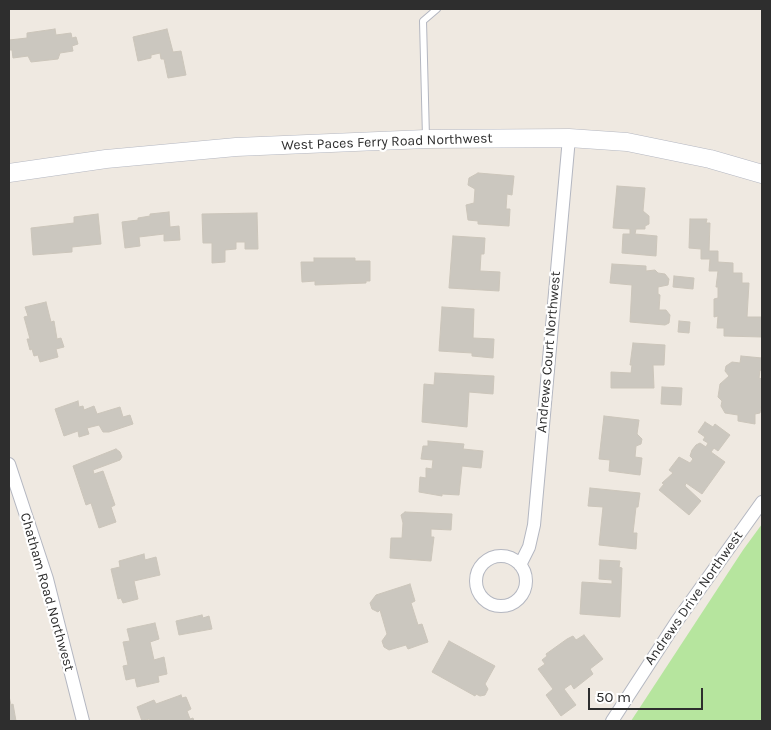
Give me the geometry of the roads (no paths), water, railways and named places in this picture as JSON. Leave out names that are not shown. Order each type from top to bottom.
[{"type":"main road","name":"West Paces Ferry Road Northwest","points":[[9,174],[126,157],[236,147],[426,139],[569,138],[627,142],[710,159],[762,174]]},
{"type":"street","name":"Andrews Court Northwest","points":[[520,564],[529,547],[534,525],[569,138]]},
{"type":"street","name":"Chatham Road Northwest","points":[[9,464],[47,579],[83,721]]},
{"type":"street","name":"Andrews Drive Northwest","points":[[612,721],[677,621],[762,502]]},
{"type":"street","points":[[503,555],[513,558],[520,564],[525,573],[526,583],[524,593],[517,600],[508,605],[498,606],[489,604],[481,597],[476,588],[475,578],[478,569],[484,561],[493,556],[503,555]]},
{"type":"lane","points":[[426,139],[423,21],[437,9]]}]
